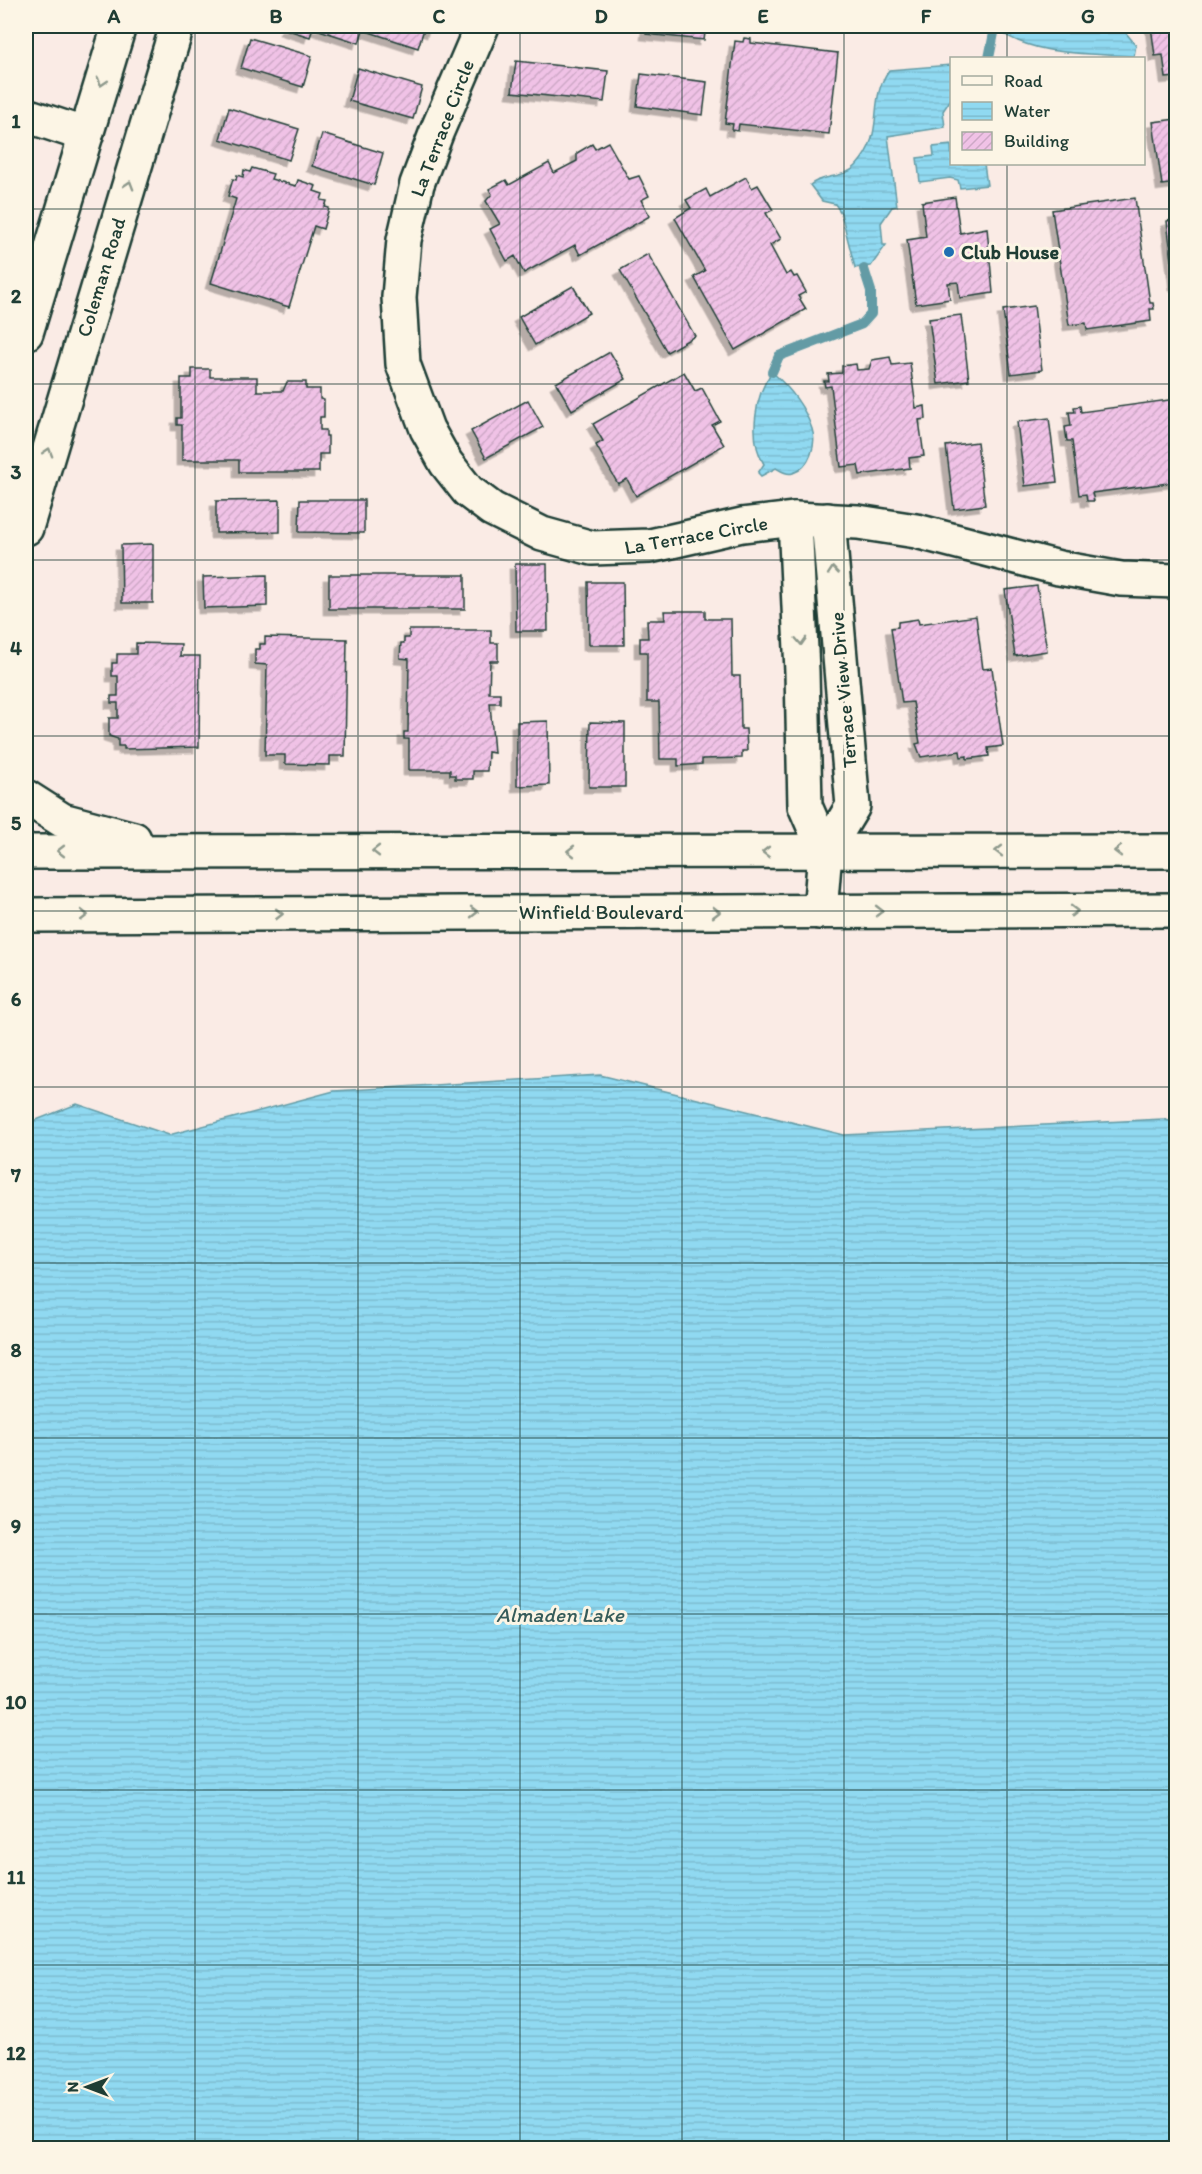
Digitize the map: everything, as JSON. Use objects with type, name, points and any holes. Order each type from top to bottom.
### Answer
[{"type":"street","points":[[26,333],[119,26]]},
{"type":"street","name":"Coleman Road","points":[[26,528],[177,26]]},
{"type":"street","name":"La Terrace Circle","points":[[482,26],[436,131],[417,184],[400,267],[399,308],[403,364],[427,429],[446,463],[468,491],[492,509],[542,534],[592,548],[650,546],[732,526],[795,519],[865,522],[916,531],[1036,564],[1120,579],[1176,580]]},
{"type":"street","points":[[26,115],[86,135]]},
{"type":"street","name":"Terrace View Drive","points":[[795,519],[805,806],[825,852]]},
{"type":"street","name":"Terrace View Drive","points":[[820,912],[825,852],[853,806],[828,520]]},
{"type":"street","points":[[26,797],[62,820],[176,850]]},
{"type":"street","points":[[26,852],[176,850],[1176,851]]},
{"type":"street","name":"Winfield Boulevard","points":[[26,915],[1176,910]]},
{"type":"water","points":[[992,26],[1120,26],[1136,45],[1134,56],[1059,52],[1024,43]]},
{"type":"water","points":[[950,65],[950,100],[943,111],[945,127],[888,136],[897,206],[892,207],[881,223],[883,245],[886,245],[871,266],[855,268],[841,213],[835,204],[822,201],[810,185],[821,179],[846,173],[856,166],[865,153],[874,129],[878,94],[889,70]]},
{"type":"water","points":[[950,145],[950,165],[984,165],[987,185],[960,188],[958,180],[950,178],[920,182],[917,158],[934,156],[933,147]]},
{"type":"water","points":[[772,372],[801,405],[812,429],[814,442],[808,461],[799,470],[789,473],[776,468],[761,476],[758,473],[764,464],[756,442],[756,417],[761,392]]},
{"type":"water","name":"Almaden Lake","points":[[600,1075],[844,1135],[1163,1119],[1176,1123],[1176,2148],[26,2148],[26,1124],[77,1104],[169,1135],[334,1091]]},
{"type":"building","points":[[287,26],[434,26],[432,32],[424,29],[418,48],[363,30],[359,43],[313,28],[310,37],[285,29]]},
{"type":"building","points":[[647,26],[706,26],[704,40],[646,34]]},
{"type":"building","points":[[1151,26],[1176,26],[1176,77],[1166,78],[1163,55],[1155,56]]},
{"type":"building","points":[[250,38],[312,56],[303,87],[241,68]]},
{"type":"building","points":[[744,38],[751,39],[751,43],[838,53],[829,134],[739,124],[738,131],[732,130],[733,124],[725,123],[735,41],[743,42]]},
{"type":"building","points":[[516,61],[608,71],[604,102],[512,92]]},
{"type":"building","points":[[358,68],[422,87],[413,119],[349,101]]},
{"type":"building","points":[[641,74],[707,82],[703,115],[637,106]]},
{"type":"building","points":[[229,108],[299,129],[289,160],[220,139]]},
{"type":"building","points":[[1176,119],[1176,183],[1162,185],[1153,122]]},
{"type":"building","points":[[322,134],[383,153],[374,185],[312,166]]},
{"type":"building","points":[[608,142],[629,179],[639,176],[649,196],[641,200],[650,216],[580,255],[575,245],[524,273],[515,256],[507,261],[490,229],[500,224],[486,201],[492,194],[489,189],[506,180],[509,185],[549,163],[554,173],[577,161],[577,153],[592,144],[595,149]]},
{"type":"building","points":[[252,168],[273,174],[271,179],[296,186],[298,180],[316,186],[314,191],[323,194],[321,200],[327,201],[325,207],[329,208],[323,229],[314,226],[289,307],[211,283],[236,199],[228,196],[233,179],[236,180],[237,175],[243,177],[244,170],[250,172]]},
{"type":"building","points":[[746,177],[752,188],[758,185],[773,210],[766,213],[781,239],[770,245],[786,275],[791,272],[794,277],[797,276],[806,292],[798,296],[806,309],[735,350],[694,277],[705,271],[675,218],[691,208],[686,200],[706,189],[710,197]]},
{"type":"building","name":"Club House","points":[[955,197],[960,233],[987,228],[993,293],[960,298],[958,282],[948,283],[950,299],[916,304],[907,240],[926,237],[922,202]]},
{"type":"building","points":[[1135,198],[1150,303],[1153,303],[1154,309],[1150,309],[1151,321],[1087,330],[1086,323],[1069,325],[1052,210]]},
{"type":"building","points":[[1176,219],[1176,285],[1175,285],[1167,221]]},
{"type":"building","points":[[648,254],[695,336],[667,352],[620,270]]},
{"type":"building","points":[[573,286],[589,313],[535,345],[519,317]]},
{"type":"building","points":[[1034,306],[1042,370],[1011,374],[1003,310]]},
{"type":"building","points":[[961,315],[969,380],[938,384],[929,319]]},
{"type":"building","points":[[610,352],[626,379],[572,410],[556,383]]},
{"type":"building","points":[[890,357],[892,365],[910,363],[916,408],[925,406],[926,419],[919,420],[924,456],[909,458],[910,468],[860,475],[858,465],[841,467],[831,386],[825,387],[824,381],[829,381],[828,374],[842,373],[842,366],[856,364],[857,370],[869,369],[872,360]]},
{"type":"building","points":[[192,369],[210,369],[210,377],[257,377],[257,391],[283,391],[287,382],[306,382],[306,389],[320,389],[320,399],[324,400],[324,417],[320,417],[320,430],[326,430],[326,436],[328,436],[328,454],[319,454],[319,472],[239,472],[239,460],[182,460],[182,425],[177,425],[177,418],[181,418],[181,378],[192,378]]},
{"type":"building","points":[[684,372],[695,391],[702,388],[720,421],[712,425],[724,445],[636,496],[627,479],[618,484],[596,445],[603,441],[593,424]]},
{"type":"building","points":[[1176,399],[1176,482],[1092,493],[1094,501],[1087,501],[1086,494],[1079,495],[1072,441],[1067,441],[1065,427],[1071,426],[1069,412],[1075,412],[1074,407],[1080,406],[1081,412]]},
{"type":"building","points":[[528,400],[543,427],[486,458],[471,431]]},
{"type":"building","points":[[1049,418],[1057,482],[1025,486],[1017,422]]},
{"type":"building","points":[[977,442],[985,505],[954,509],[946,446]]},
{"type":"building","points":[[280,500],[280,532],[216,533],[216,501]]},
{"type":"building","points":[[300,500],[364,500],[364,533],[299,532]]},
{"type":"building","points":[[153,544],[153,603],[122,603],[121,545]]},
{"type":"building","points":[[515,564],[547,564],[548,631],[516,631]]},
{"type":"building","points":[[267,575],[267,606],[204,608],[203,577]]},
{"type":"building","points":[[329,575],[465,575],[465,609],[329,609]]},
{"type":"building","points":[[588,582],[623,582],[624,645],[589,645]]},
{"type":"building","points":[[1037,586],[1047,651],[1015,656],[1005,590]]},
{"type":"building","points":[[664,611],[705,611],[705,619],[731,619],[732,676],[740,676],[741,729],[746,729],[747,751],[742,751],[742,758],[702,759],[702,764],[678,766],[678,759],[660,759],[659,702],[647,702],[647,652],[640,652],[640,638],[648,638],[647,620],[665,620]]},
{"type":"building","points":[[976,616],[983,669],[992,668],[1003,746],[988,748],[989,756],[967,759],[967,756],[961,757],[960,751],[921,757],[916,744],[920,743],[913,702],[902,703],[891,628],[898,627],[898,622],[918,619],[919,624]]},
{"type":"building","points":[[409,630],[491,630],[491,643],[498,643],[498,661],[490,661],[489,693],[500,693],[500,703],[490,703],[494,753],[488,752],[487,771],[473,771],[473,779],[455,779],[455,775],[450,775],[450,770],[409,770],[409,739],[404,739],[404,732],[408,732],[409,659],[400,658],[401,643],[404,643],[404,638],[409,638]]},
{"type":"building","points":[[265,637],[347,639],[345,756],[330,756],[330,765],[285,764],[285,755],[265,755],[267,665],[255,664],[255,649],[260,649],[260,644],[265,644]]},
{"type":"building","points":[[136,643],[181,644],[180,656],[200,656],[199,747],[124,749],[124,746],[118,746],[118,739],[109,736],[109,718],[118,718],[118,703],[111,703],[111,696],[118,696],[118,676],[112,676],[112,663],[117,663],[117,654],[136,654]]},
{"type":"building","points":[[548,721],[549,785],[517,786],[517,722]]},
{"type":"building","points":[[590,722],[625,723],[625,787],[589,787]]},
{"type":"waterway","points":[[989,57],[995,28]]},
{"type":"waterway","points":[[772,372],[779,356],[862,324],[871,314],[871,291],[864,269]]},
{"type":"place","name":"Club House","points":[[949,252]]}]
